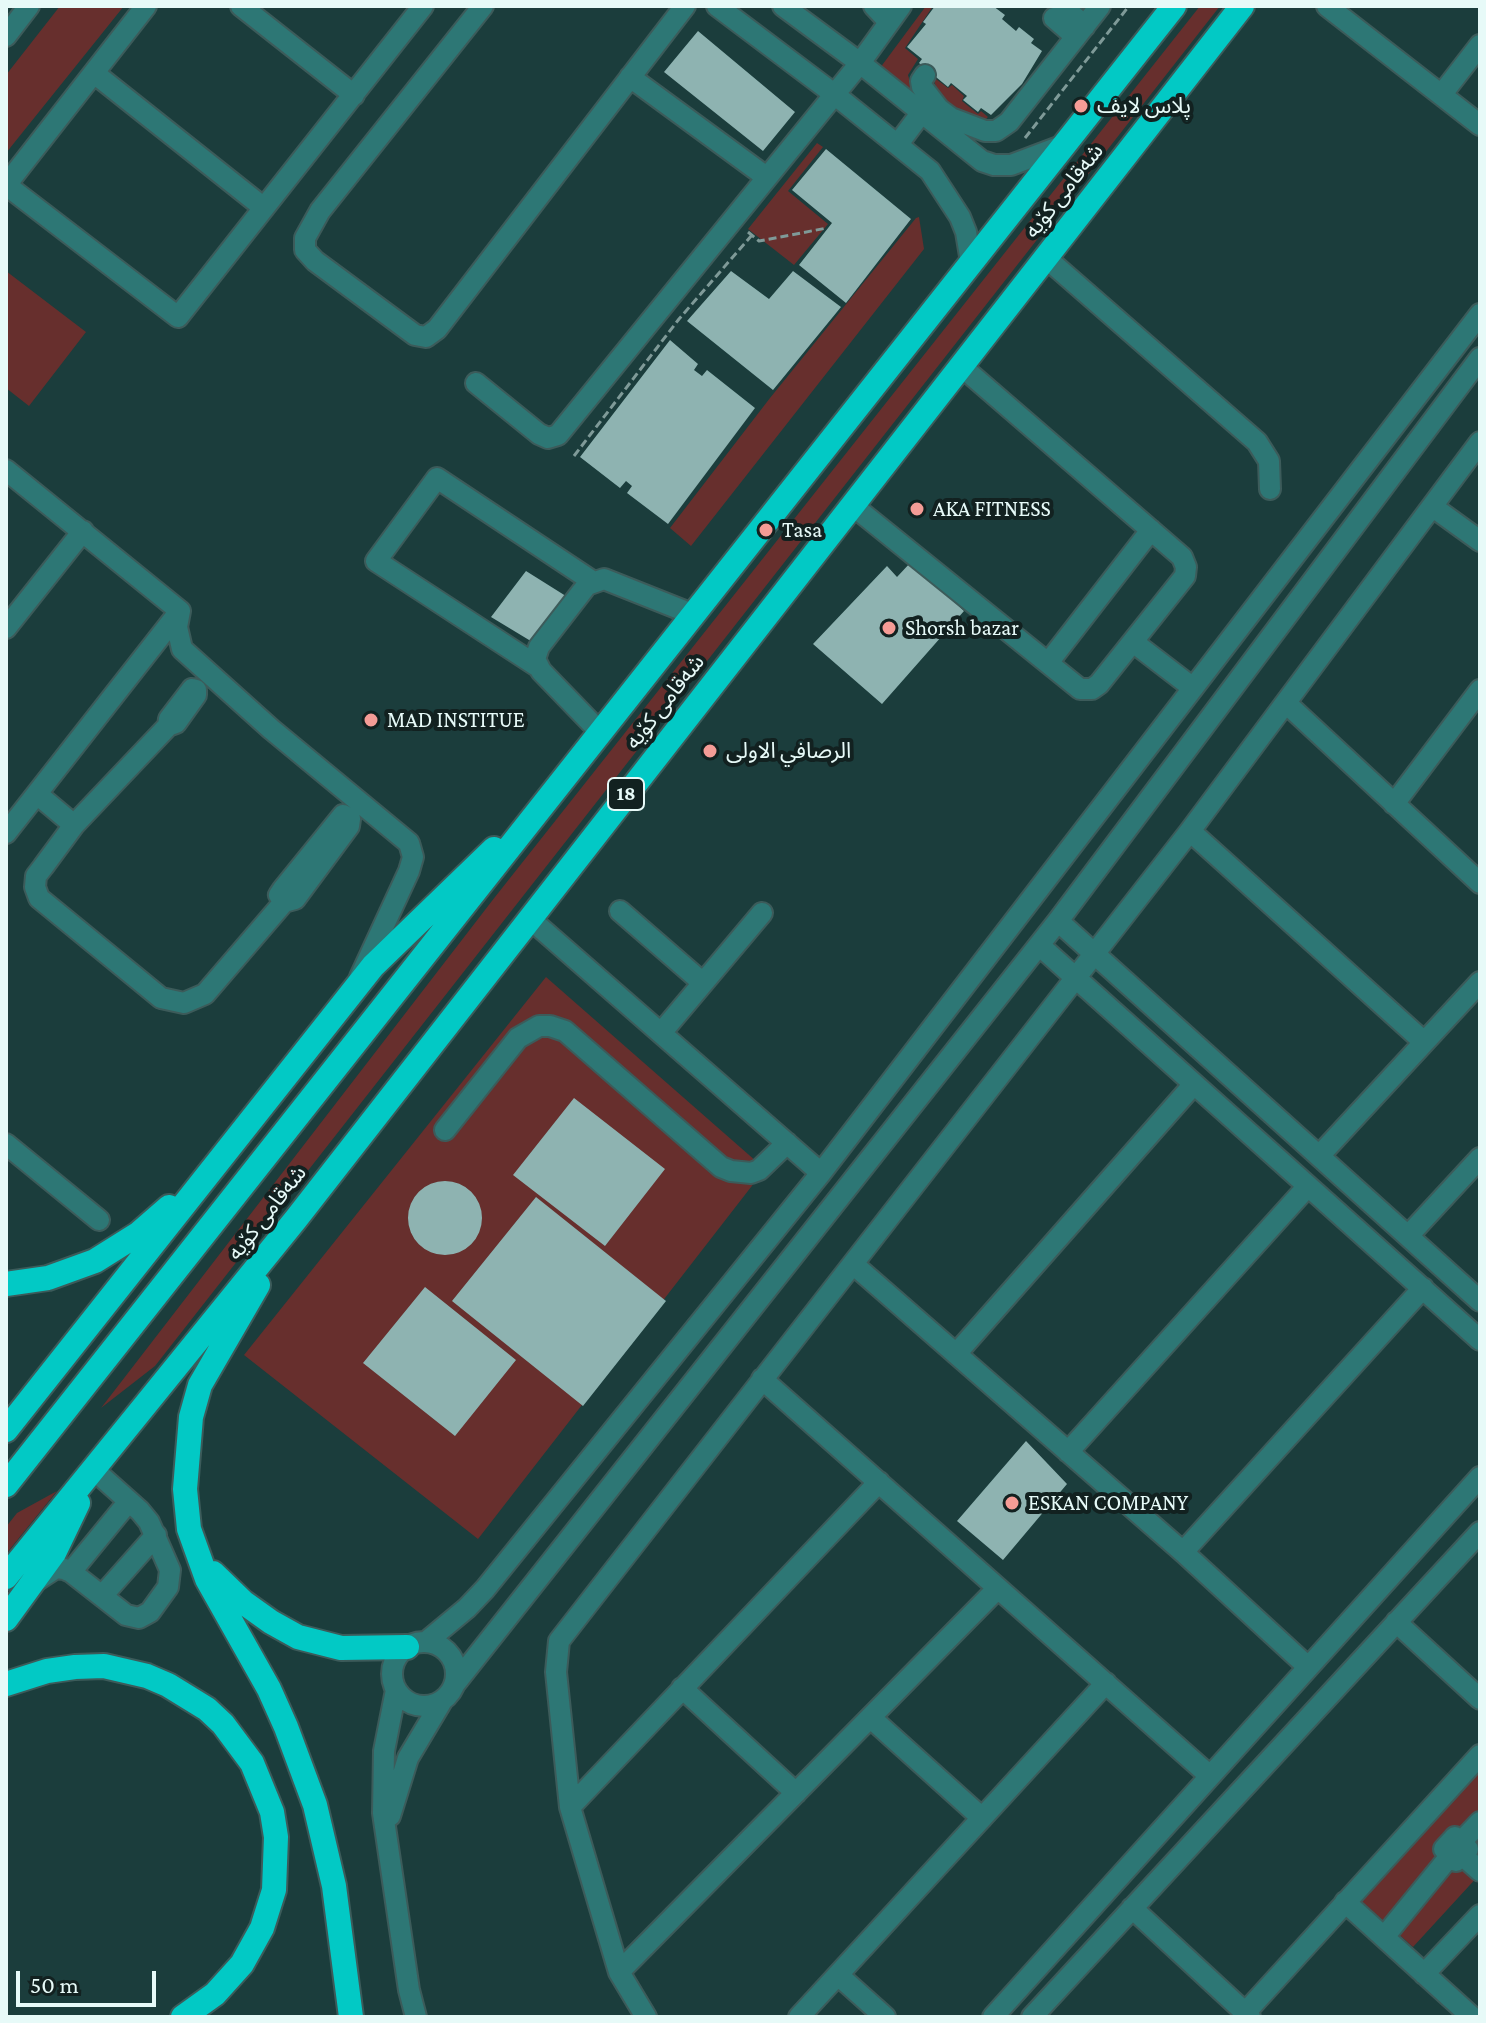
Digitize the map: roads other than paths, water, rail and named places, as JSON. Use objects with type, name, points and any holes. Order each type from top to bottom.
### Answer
[{"type":"highway","name":"شەقامی کۆیە","points":[[6,1485],[1174,6]]},
{"type":"highway","name":"شەقامی کۆیە","points":[[6,1577],[296,1219],[1242,6]]},
{"type":"highway","points":[[6,1430],[356,986],[391,947],[548,798]]},
{"type":"highway","points":[[6,1284],[72,1271],[117,1249],[206,1173]]},
{"type":"highway","points":[[296,1219],[200,1385],[194,1406],[185,1489],[189,1529],[198,1558],[269,1689],[302,1765],[334,1886],[351,2017]]},
{"type":"highway","points":[[6,1619],[36,1581],[66,1531],[94,1470]]},
{"type":"highway","points":[[198,1558],[243,1602],[298,1637],[341,1648],[417,1644]]},
{"type":"highway","points":[[6,1684],[47,1671],[75,1667],[104,1666],[147,1676],[207,1709],[223,1724],[252,1763],[272,1812],[276,1850],[274,1890],[262,1928],[242,1964],[215,1994],[183,2017]]},
{"type":"street","points":[[146,6],[6,185],[178,317],[423,6]]},
{"type":"street","points":[[241,6],[354,95]]},
{"type":"street","points":[[483,6],[320,211],[305,238],[305,250],[315,261],[415,335],[426,337],[437,329],[685,6]]},
{"type":"street","points":[[717,6],[930,171],[953,203],[966,232],[971,262]]},
{"type":"street","points":[[783,6],[922,112],[947,124],[996,131],[1009,122],[1100,6]]},
{"type":"street","points":[[476,383],[539,434],[548,438],[558,435],[765,176],[860,63],[895,14],[874,6]]},
{"type":"street","points":[[1327,6],[1480,125]]},
{"type":"street","points":[[6,36],[21,9]]},
{"type":"street","points":[[1058,12],[1080,32]]},
{"type":"street","points":[[1442,94],[1480,45]]},
{"type":"street","points":[[94,73],[264,208]]},
{"type":"street","points":[[925,75],[921,81],[922,87],[947,124],[982,161],[1011,165],[1064,145]]},
{"type":"street","points":[[630,77],[765,176]]},
{"type":"street","points":[[898,144],[922,112]]},
{"type":"street","points":[[1045,257],[1257,442],[1269,461],[1270,489]]},
{"type":"street","points":[[417,1644],[442,1648],[455,1668],[448,1693],[432,1705],[411,1704],[396,1690],[392,1681],[394,1662],[417,1644],[467,1608],[494,1578],[821,1173],[1480,314]]},
{"type":"street","points":[[387,1843],[394,1800],[404,1768],[418,1738],[448,1693],[1058,921],[1480,358]]},
{"type":"street","points":[[852,505],[1080,689],[1092,689],[1099,684],[1185,576],[1182,557],[961,366]]},
{"type":"street","points":[[646,2017],[619,1972],[570,1807],[556,1672],[559,1641],[1190,831],[1480,442]]},
{"type":"street","points":[[6,470],[180,611]]},
{"type":"street","points":[[592,581],[437,478],[376,561],[537,666],[600,732]]},
{"type":"street","points":[[1433,507],[1480,541]]},
{"type":"street","points":[[1048,663],[1151,530]]},
{"type":"street","points":[[6,628],[83,531]]},
{"type":"street","points":[[537,666],[535,659],[539,647],[592,581],[604,579],[692,614]]},
{"type":"street","points":[[6,833],[180,611]]},
{"type":"street","points":[[180,611],[177,627],[182,649],[271,729],[409,843],[413,857],[409,871],[356,986]]},
{"type":"street","points":[[1133,642],[1193,688]]},
{"type":"street","points":[[1394,804],[1480,690]]},
{"type":"street","points":[[1287,704],[1480,883]]},
{"type":"street","points":[[168,726],[74,825],[36,876],[35,887],[39,898],[161,998],[184,1003],[205,994],[284,902]]},
{"type":"street","points":[[37,794],[74,825]]},
{"type":"street","points":[[1190,831],[1424,1042]]},
{"type":"street","points":[[620,911],[703,983]]},
{"type":"street","points":[[661,1033],[762,913]]},
{"type":"street","points":[[529,918],[821,1173]]},
{"type":"street","points":[[1058,921],[1480,1301]]},
{"type":"street","points":[[1039,945],[1480,1340]]},
{"type":"street","points":[[1319,1156],[1480,982]]},
{"type":"street","points":[[445,1130],[518,1038],[539,1026],[550,1026],[565,1031],[721,1167],[751,1173],[759,1170],[787,1143]]},
{"type":"street","points":[[956,1354],[1194,1084]]},
{"type":"street","points":[[6,1144],[99,1220]]},
{"type":"street","points":[[1408,1236],[1480,1158]]},
{"type":"street","points":[[1068,1452],[1308,1186]]},
{"type":"street","points":[[853,1264],[1183,1552],[1308,1667]]},
{"type":"street","points":[[1183,1552],[1423,1288]]},
{"type":"street","points":[[762,1379],[1210,1776]]},
{"type":"street","points":[[36,1581],[56,1568],[71,1572],[132,1617],[139,1618],[150,1612],[170,1581],[170,1570],[156,1535],[140,1511],[94,1470]]},
{"type":"street","points":[[993,2017],[1480,1477]]},
{"type":"street","points":[[570,1807],[879,1482]]},
{"type":"street","points":[[71,1572],[129,1501]]},
{"type":"street","points":[[1032,2017],[1480,1532]]},
{"type":"street","points":[[102,1596],[156,1535]]},
{"type":"street","points":[[619,1972],[998,1588]]},
{"type":"street","points":[[1396,1622],[1480,1699]]},
{"type":"street","points":[[799,2017],[1106,1683]]},
{"type":"street","points":[[682,1688],[796,1793]]},
{"type":"street","points":[[396,1690],[388,1720],[382,1782],[387,1843],[409,1990],[416,2017]]},
{"type":"street","points":[[871,1718],[982,1818]]},
{"type":"street","points":[[1132,1908],[1248,2015],[1345,1902],[1480,1755]]},
{"type":"street","points":[[1422,1818],[1480,1871]]},
{"type":"street","points":[[1384,1937],[1480,1822]]},
{"type":"street","points":[[1345,1902],[1472,2017]]},
{"type":"street","points":[[1424,1974],[1480,1915]]},
{"type":"street","points":[[838,1975],[885,2017]]},
{"type":"place","name":"پلاس لایف","points":[[1081,106]]},
{"type":"place","name":"AKA FITNESS","points":[[917,509]]},
{"type":"place","name":"Tasa","points":[[766,530]]},
{"type":"place","name":"Shorsh bazar","points":[[889,628]]},
{"type":"place","name":"MAD INSTITUE","points":[[371,720]]},
{"type":"place","name":"الرصافي الاولى","points":[[710,751]]},
{"type":"place","name":"ESKAN COMPANY","points":[[1012,1503]]}]
